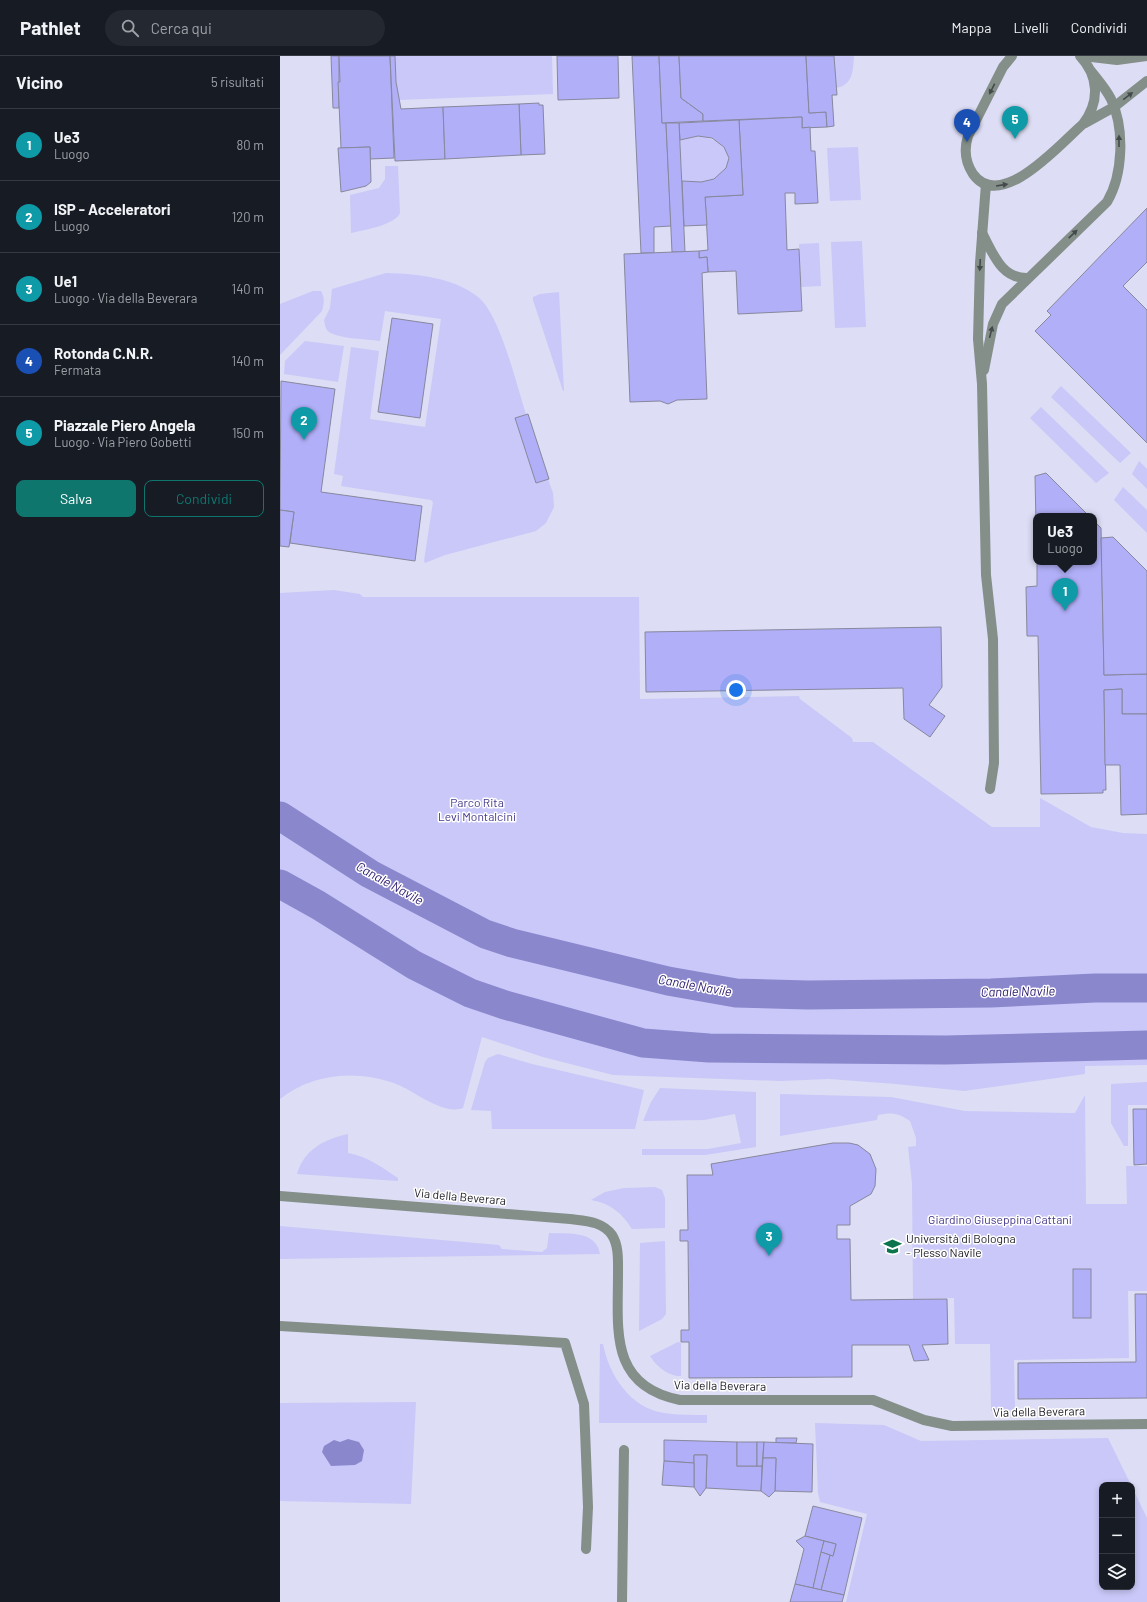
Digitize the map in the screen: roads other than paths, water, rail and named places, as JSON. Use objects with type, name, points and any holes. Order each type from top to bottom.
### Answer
[{"type":"street","points":[[1012,56],[1003,67],[966,142],[967,161],[974,174],[980,181],[986,184],[1004,185],[1016,181],[1083,124],[1114,106],[1147,81]]},
{"type":"street","points":[[982,384],[988,341],[997,311],[1005,300],[1107,202],[1117,180],[1119,135],[1114,106],[1110,97],[1080,56]]},
{"type":"street","points":[[1083,56],[1117,60],[1147,56]]},
{"type":"street","points":[[1083,124],[1089,116],[1096,90],[1091,71]]},
{"type":"street","points":[[986,184],[982,233],[978,339],[982,384],[986,575],[993,639],[994,763],[990,789]]},
{"type":"street","points":[[982,233],[1001,267],[1014,277],[1028,278]]},
{"type":"street","name":"Via della Beverara","points":[[280,1196],[570,1219],[597,1224],[611,1234],[617,1249],[618,1330],[623,1358],[629,1369],[643,1385],[653,1392],[667,1398],[680,1400],[873,1400],[924,1420],[941,1425],[952,1426],[1147,1424]]},
{"type":"street","points":[[280,1326],[565,1343],[584,1404],[588,1507],[586,1549]]},
{"type":"street","points":[[622,1602],[624,1450]]},
{"type":"waterway","name":"Canale Navile","points":[[280,816],[370,874],[485,934],[512,943],[668,981],[736,993],[808,995],[991,993],[1095,988],[1147,988]]},
{"type":"waterway","name":"Canale Navile","points":[[280,884],[318,905],[414,965],[470,993],[505,1005],[643,1043],[709,1048],[946,1050],[1147,1045]]},
{"type":"place","name":"Piazzale Piero Angela","points":[[1015,139]]},
{"type":"place","name":"Rotonda C.N.R.","points":[[967,142]]},
{"type":"place","name":"ISP - Acceleratori","points":[[304,440]]},
{"type":"place","name":"Ue3","points":[[1065,611]]},
{"type":"place","name":"Università di Bologna - Plesso Navile","points":[[893,1246]]},
{"type":"place","name":"Ue1","points":[[769,1256]]},
{"type":"park label","name":"Parco Rita Levi Montalcini","points":[[477,810]]},
{"type":"park label","name":"Giardino Giuseppina Cattani","points":[[1000,1220]]}]
